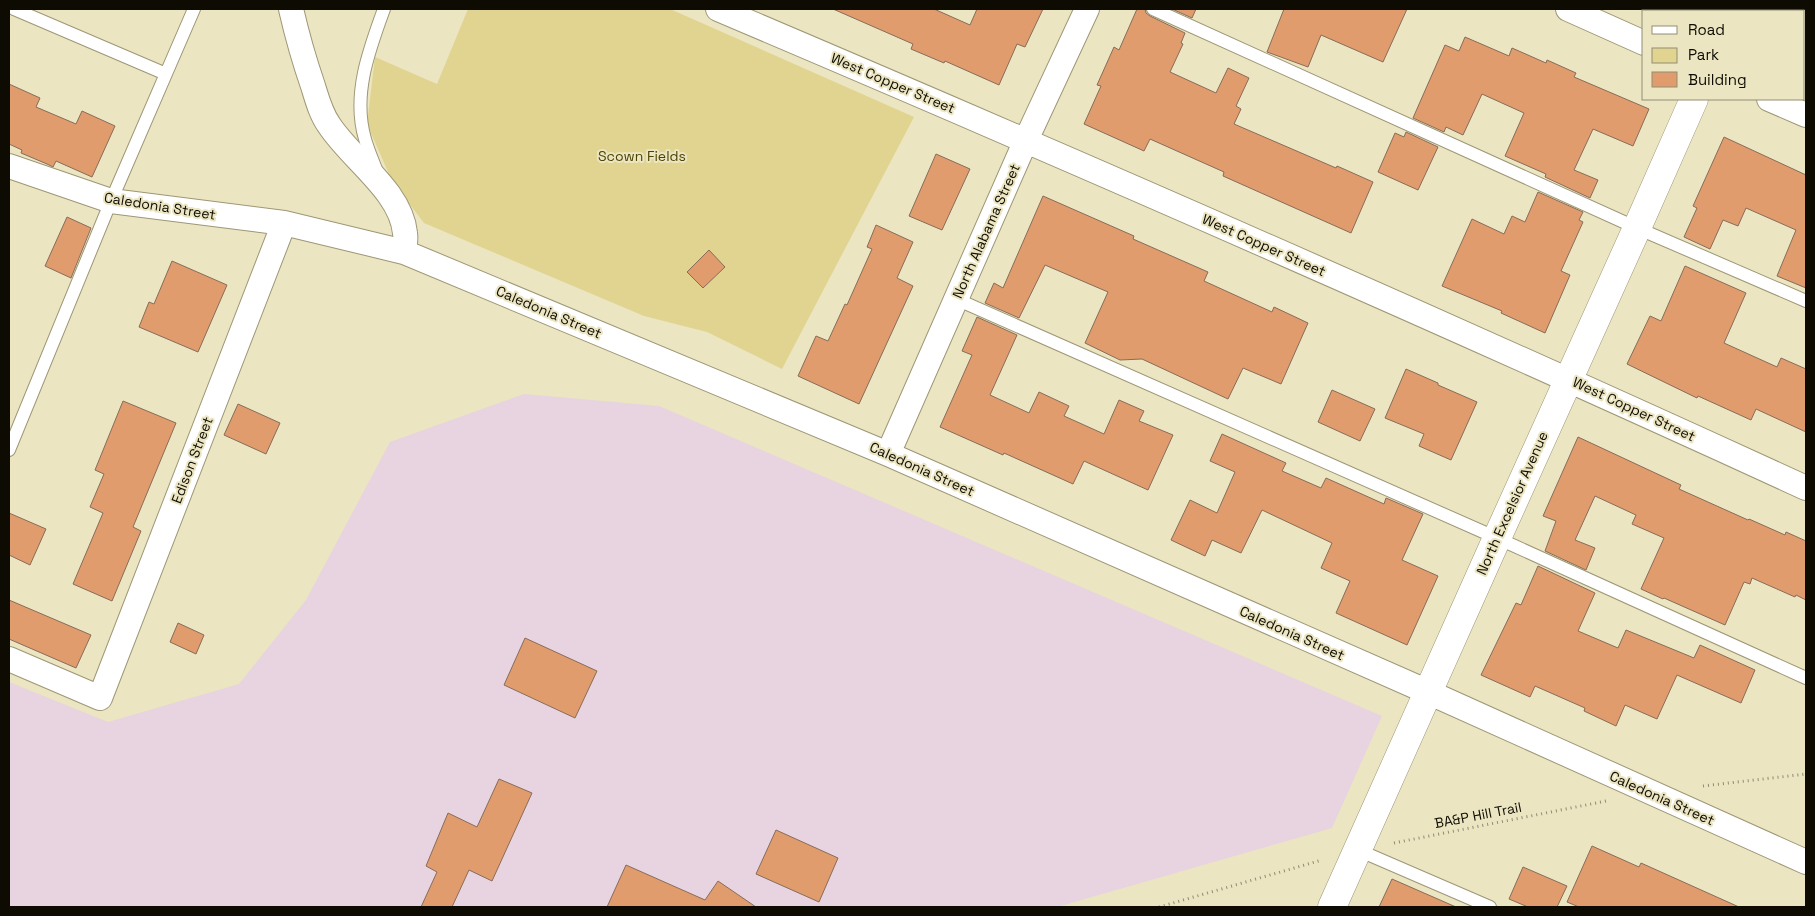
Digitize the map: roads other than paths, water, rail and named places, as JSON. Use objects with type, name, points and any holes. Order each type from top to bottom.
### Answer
[{"type":"street","points":[[291,9],[300,47],[328,125],[351,153],[381,183],[400,214],[406,233],[404,252]]},
{"type":"street","name":"West Copper Street","points":[[718,9],[1026,140],[1568,379],[1806,488]]},
{"type":"street","name":"North Alabama Street","points":[[888,454],[1026,140],[1087,9]]},
{"type":"street","points":[[1568,9],[1642,42]]},
{"type":"street","name":"North Excelsior Avenue","points":[[1332,907],[1496,538],[1638,228],[1694,100]]},
{"type":"street","points":[[1771,100],[1806,115]]},
{"type":"street","name":"Caledonia Street","points":[[9,166],[110,201],[284,223],[404,252],[888,454],[1428,692],[1806,862]]},
{"type":"street","name":"Edison Street","points":[[9,659],[100,698],[284,223]]},
{"type":"lane","points":[[14,9],[166,74]]},
{"type":"lane","points":[[9,450],[110,201],[194,9]]},
{"type":"lane","points":[[381,183],[364,137],[360,104],[368,53],[384,9]]},
{"type":"lane","points":[[1153,9],[1638,228],[1806,301]]},
{"type":"lane","points":[[956,299],[1496,538],[1806,678]]},
{"type":"lane","points":[[1358,850],[1490,907]]},
{"type":"park label","name":"Scown Fields","points":[[642,156]]}]
